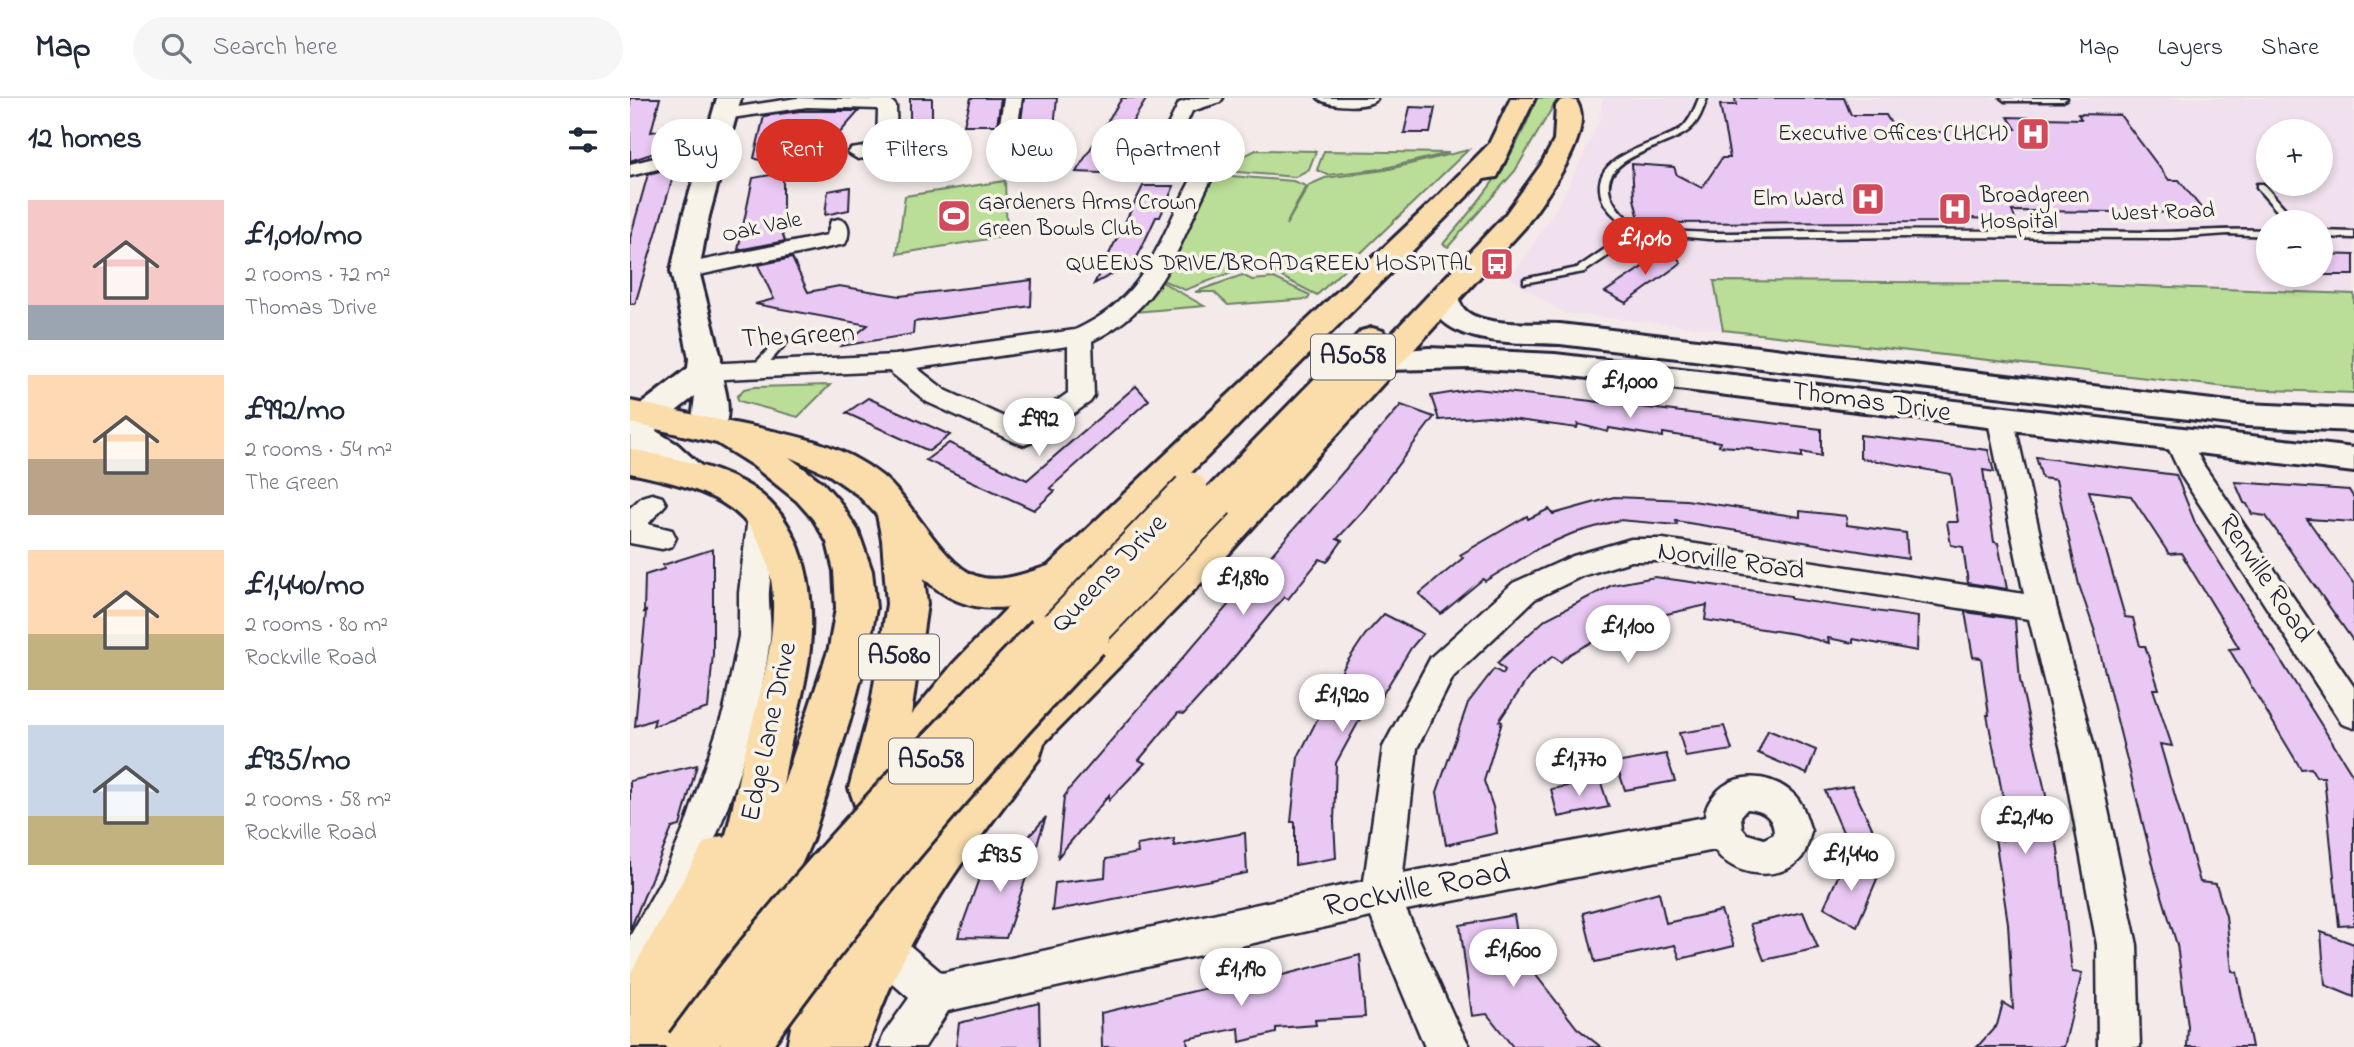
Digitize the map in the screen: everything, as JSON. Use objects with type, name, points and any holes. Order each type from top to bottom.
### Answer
[{"type":"highway","name":"Queens Drive","points":[[743,1047],[860,893],[974,756],[1204,496],[1452,223],[1485,180],[1497,149],[1523,98]]},
{"type":"highway","name":"Queens Drive","points":[[689,1031],[720,1002],[773,934],[875,820],[1204,496],[1333,378],[1492,216],[1535,160],[1569,102]]},
{"type":"highway","points":[[630,1026],[708,885],[802,833],[888,845],[910,836],[930,823],[1043,718],[1098,658],[1176,584],[1515,220],[1543,182],[1566,141],[1569,102]]},
{"type":"highway","points":[[868,802],[969,675],[1062,577],[1444,205],[1497,149]]},
{"type":"highway","points":[[639,414],[783,442],[810,450],[862,479],[894,511],[942,572],[956,585],[973,591],[992,593],[1032,587],[1062,577]]},
{"type":"highway","points":[[718,431],[764,456],[818,501],[845,541],[853,570],[856,608],[849,648],[828,720],[802,833],[779,955],[757,1047]]},
{"type":"highway","name":"Edge Lane Drive","points":[[630,461],[710,481],[740,498],[762,516],[784,555],[792,618],[790,654],[802,833],[689,1031]]},
{"type":"highway","name":"A5080","points":[[814,1047],[856,946],[802,833],[868,802],[892,704],[906,604],[901,540],[894,511]]},
{"type":"highway","points":[[1096,542],[1089,561],[1091,575],[1105,586],[1120,593],[1138,595],[1176,584]]},
{"type":"highway","points":[[763,1047],[856,946],[909,896],[1043,718]]},
{"type":"highway","points":[[841,1047],[856,946],[930,823]]},
{"type":"highway","points":[[717,1047],[758,907],[802,833]]},
{"type":"highway","points":[[656,1047],[689,1031],[749,939]]},
{"type":"street","points":[[1010,119],[1013,98]]},
{"type":"street","name":"The Green","points":[[704,372],[895,363],[1080,337],[1103,328],[1122,315],[1154,279],[1201,180],[1197,169],[1168,143],[1185,107],[1214,98]]},
{"type":"street","points":[[1327,98],[1368,99]]},
{"type":"street","points":[[727,106],[807,102],[887,106],[887,149],[858,153]]},
{"type":"street","points":[[630,170],[651,165]]},
{"type":"street","points":[[706,182],[685,271],[705,358],[704,372],[711,383],[718,431]]},
{"type":"street","name":"Oak Vale","points":[[685,271],[837,239],[838,225]]},
{"type":"street","name":"Thomas Drive","points":[[1444,296],[1449,313],[1478,328],[1560,334],[2247,415],[2354,420]]},
{"type":"street","name":"The Green","points":[[895,363],[936,396],[1024,436],[1080,396],[1080,337]]},
{"type":"street","name":"Thomas Drive","points":[[1387,360],[1462,357],[1577,368],[2179,443],[2354,460]]},
{"type":"street","points":[[688,474],[665,453],[641,440],[639,414],[704,372]]},
{"type":"street","points":[[2001,421],[2042,609],[2079,754],[2117,945],[2119,1047]]},
{"type":"street","name":"Renville Road","points":[[2179,443],[2192,470],[2354,714]]},
{"type":"street","points":[[630,524],[652,504]]},
{"type":"street","points":[[630,975],[676,890],[703,826],[741,709],[755,636],[754,593],[762,516]]},
{"type":"street","points":[[630,531],[663,538]]},
{"type":"street","name":"Norville Road","points":[[1449,1047],[1439,1032],[1381,896],[1386,839],[1400,747],[1443,667],[1524,591],[1573,567],[1631,550],[1663,550],[2042,609]]},
{"type":"street","name":"Rockville Road","points":[[936,994],[1381,896],[1723,831]]},
{"type":"street","points":[[856,946],[936,994],[900,1047]]},
{"type":"lane","points":[[1528,281],[1580,270],[1640,230],[1619,216],[1606,201],[1603,181],[1613,165],[1687,128],[1697,115],[1703,98]]},
{"type":"lane","points":[[2005,98],[2063,98]]},
{"type":"lane","points":[[2269,196],[2281,210]]},
{"type":"lane","name":"West Road","points":[[1640,230],[1672,236],[1732,237],[1822,234],[2171,235],[2228,230],[2256,232]]},
{"type":"lane","points":[[2333,234],[2354,235]]},
{"type":"lane","points":[[757,370],[783,340]]},
{"type":"shaded area","name":"Broadgreen Hospital","points":[[1603,98],[2354,98],[2354,294],[2062,283],[1714,281],[1723,330],[1564,313],[1511,279],[1563,197],[1599,122]]},
{"type":"green space","points":[[1536,98],[1558,98],[1515,171],[1448,247],[1443,244],[1497,176],[1520,138]]},
{"type":"green space","points":[[1256,150],[1316,151],[1309,169],[1295,177],[1245,173],[1245,155]]},
{"type":"green space","points":[[1468,150],[1317,295],[1274,273],[1272,266],[1260,262],[1185,290],[1162,280],[1203,182],[1245,182],[1245,177],[1293,181],[1306,186],[1286,225],[1309,185],[1325,178],[1385,170]]},
{"type":"green space","points":[[1324,151],[1449,153],[1381,169],[1328,175],[1317,170]]},
{"type":"green space","name":"Gardeners Arms Crown Green Bowls Club","points":[[1005,182],[1007,236],[897,254],[905,196]]},
{"type":"green space","points":[[1242,275],[1252,280],[1274,278],[1310,295],[1308,299],[1228,305],[1214,292],[1195,292]]},
{"type":"green space","points":[[1714,281],[2062,283],[2354,294],[2354,393],[2244,389],[1723,330]]},
{"type":"green space","points":[[1162,282],[1204,306],[1134,312]]},
{"type":"green space","points":[[830,385],[798,417],[739,401],[737,397],[744,389],[754,387]]},
{"type":"building","points":[[630,98],[660,98],[654,119],[651,119],[651,154],[630,161]]},
{"type":"building","points":[[910,98],[932,98],[932,119],[910,119]]},
{"type":"building","points":[[971,98],[1001,98],[998,119],[986,119],[986,125],[972,125],[972,119],[966,119]]},
{"type":"building","points":[[1024,98],[1057,98],[1055,119],[1021,119]]},
{"type":"building","points":[[1122,98],[1147,98],[1134,119],[1109,119]]},
{"type":"building","points":[[1735,98],[1844,98],[1851,115],[1886,115],[1896,132],[1946,132],[1944,128],[2016,129],[2008,117],[2081,119],[2078,114],[2120,115],[2169,180],[2179,180],[2205,213],[2012,211],[2016,221],[1940,216],[1944,222],[1640,223],[1634,199],[1632,164],[1674,167],[1677,175],[1702,188],[1722,158],[1730,158],[1720,105],[1736,105]]},
{"type":"building","points":[[1410,107],[1435,108],[1430,133],[1404,133]]},
{"type":"building","points":[[800,111],[859,111],[848,124],[848,119],[763,119],[764,116]]},
{"type":"building","points":[[1091,148],[1091,173],[1077,170]]},
{"type":"building","points":[[651,173],[651,182],[672,182],[635,304],[630,304],[630,238],[648,174]]},
{"type":"building","points":[[753,178],[756,178],[756,182],[783,182],[785,241],[738,250]]},
{"type":"building","points":[[1143,186],[1174,186],[1135,262],[1094,284]]},
{"type":"building","points":[[850,187],[849,210],[825,215],[828,191]]},
{"type":"building","points":[[1671,248],[1681,263],[1626,303],[1605,292]]},
{"type":"building","points":[[2333,254],[2354,255],[2354,275],[2333,275]]},
{"type":"building","points":[[792,258],[808,292],[839,286],[900,296],[1032,280],[1031,306],[914,322],[913,334],[842,346],[868,325],[755,304],[774,299],[758,265]]},
{"type":"building","points":[[1136,386],[1149,400],[1050,488],[1055,491],[1034,510],[926,460],[949,443],[1027,480]]},
{"type":"building","points":[[1475,389],[1821,429],[1821,456],[1802,452],[1802,457],[1752,448],[1719,446],[1720,442],[1663,433],[1663,437],[1609,428],[1608,432],[1578,424],[1577,428],[1489,416],[1439,420],[1431,396]]},
{"type":"building","points":[[868,398],[950,435],[929,451],[846,413]]},
{"type":"building","points":[[1401,405],[1434,417],[1362,512],[1337,539],[1342,541],[1327,562],[1320,559],[1288,599],[1284,597],[1184,714],[1178,713],[1139,760],[1145,763],[1109,800],[1109,795],[1058,857],[1064,797],[1070,788]]},
{"type":"building","points":[[1860,435],[1988,450],[1994,472],[1983,470],[1994,542],[1998,543],[2007,589],[1968,583],[1963,547],[1951,545],[1947,522],[1958,522],[1951,474],[1860,458]]},
{"type":"building","points":[[2036,457],[2176,475],[2196,525],[2354,777],[2354,925],[2339,926],[2324,777],[2316,777],[2311,768],[2301,769],[2229,649],[2239,648],[2181,553],[2169,554],[2131,496],[2089,491],[2125,617],[2133,618],[2140,646],[2145,646],[2159,689],[2153,689],[2172,746],[2160,744],[2200,882],[2216,884],[2226,916],[2232,971],[2237,972],[2252,1047],[2187,1047],[2188,1026],[2177,945],[2156,876],[2095,632],[2079,585],[2056,480],[2042,478]]},
{"type":"building","points":[[2235,482],[2349,490],[2354,498],[2354,522],[2307,519],[2354,584],[2354,642],[2266,516],[2252,514]]},
{"type":"building","points":[[1614,497],[1686,500],[1800,517],[1800,511],[1846,516],[1847,525],[1906,533],[1908,559],[1676,521],[1677,525],[1619,520],[1571,534],[1539,548],[1485,581],[1483,579],[1441,614],[1419,594],[1463,558],[1460,555],[1527,516],[1528,519],[1549,509],[1553,514]]},
{"type":"building","points":[[713,549],[713,654],[708,708],[653,726],[655,719],[635,726],[646,611],[644,612],[645,575],[664,569],[663,565]]},
{"type":"building","points":[[1655,577],[1918,617],[1917,651],[1853,639],[1853,643],[1828,638],[1829,643],[1795,634],[1705,620],[1707,605],[1626,623],[1570,654],[1561,662],[1553,656],[1531,674],[1499,721],[1502,722],[1484,781],[1493,807],[1497,833],[1446,845],[1437,792],[1468,703],[1494,669],[1503,674],[1505,670],[1497,663],[1546,619],[1612,585]]},
{"type":"building","points":[[1965,612],[2015,619],[2020,680],[2058,849],[2072,972],[2082,973],[2064,1047],[1977,1047],[1997,1025],[2003,1003],[2013,1009],[2008,923],[1995,838],[2002,840],[1996,817],[2007,818],[1987,715],[1981,658],[1973,657]]},
{"type":"building","points":[[1384,614],[1423,634],[1411,648],[1378,702],[1371,699],[1336,763],[1336,858],[1295,865],[1295,822],[1291,822],[1298,757],[1345,665],[1365,635]]},
{"type":"building","points":[[1724,726],[1732,750],[1686,757],[1679,733]]},
{"type":"building","points":[[1768,730],[1816,750],[1807,774],[1758,753]]},
{"type":"building","points":[[1666,754],[1675,781],[1625,790],[1616,763]]},
{"type":"building","points":[[697,765],[680,826],[672,828],[630,930],[630,781]]},
{"type":"building","points":[[1600,780],[1609,807],[1558,817],[1551,789]]},
{"type":"building","points":[[1852,786],[1875,834],[1846,839],[1825,791]]},
{"type":"building","points":[[1046,817],[1006,938],[958,937],[981,873],[997,873]]},
{"type":"building","points":[[1245,833],[1247,873],[1052,911],[1055,883],[1105,877],[1106,859],[1138,853],[1137,845],[1174,839],[1174,846]]},
{"type":"building","points":[[1845,861],[1877,879],[1857,926],[1824,907]]},
{"type":"building","points":[[1659,892],[1666,923],[1721,911],[1734,946],[1680,959],[1675,945],[1595,962],[1583,913]]},
{"type":"building","points":[[1803,912],[1818,948],[1764,960],[1750,924]]},
{"type":"building","points":[[1514,915],[1522,965],[1528,965],[1577,1028],[1601,1047],[1513,1047],[1487,1014],[1472,1016],[1460,925]]},
{"type":"building","points":[[2321,932],[2354,944],[2354,997],[2325,985]]},
{"type":"building","points":[[1360,955],[1365,1017],[1315,1020],[1316,1025],[1276,1028],[1276,1033],[1240,1042],[1239,1028],[1187,1039],[1188,1047],[1102,1047],[1101,1013],[1271,973],[1271,978]]},
{"type":"building","points":[[1039,1003],[1040,1047],[956,1047],[959,1023]]},
{"type":"place","name":"Executive Offices (LHCH)","points":[[2033,134]]},
{"type":"place","name":"Elm Ward","points":[[1868,199]]},
{"type":"place","name":"Broadgreen Hospital","points":[[1955,209]]},
{"type":"place","name":"Gardeners Arms Crown Green Bowls Club","points":[[954,216]]},
{"type":"place","name":"QUEENS DRIVE/BROADGREEN HOSPITAL","points":[[1497,264]]}]
